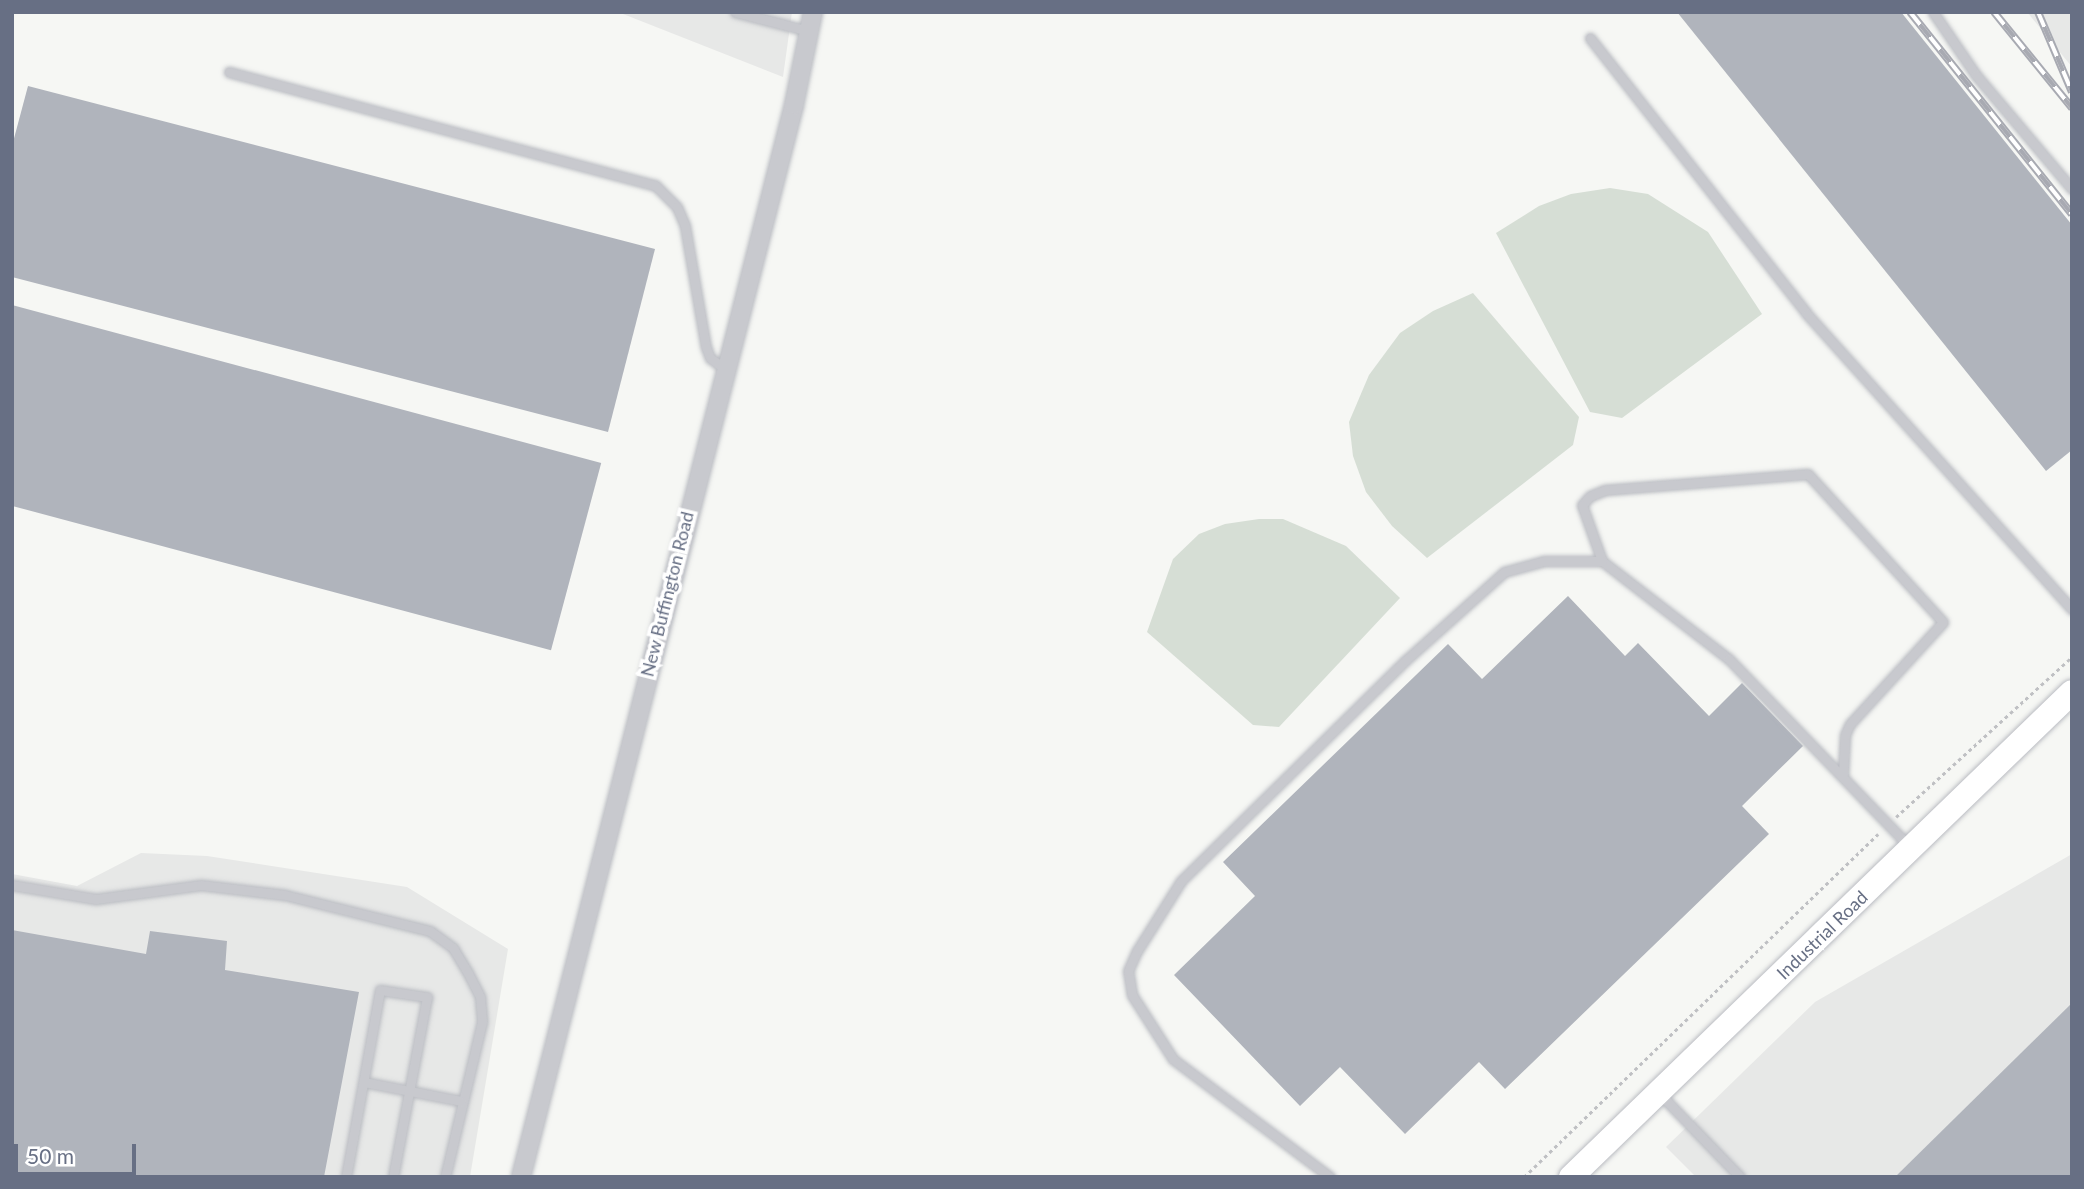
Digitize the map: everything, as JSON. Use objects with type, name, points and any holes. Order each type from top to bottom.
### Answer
[{"type":"main road","name":"Industrial Road","points":[[1571,1177],[2072,692]]},
{"type":"street","name":"New Buffington Road","points":[[521,1177],[813,12]]},
{"type":"lane","points":[[735,12],[809,31]]},
{"type":"lane","points":[[1933,12],[1976,75],[2072,190]]},
{"type":"lane","points":[[1590,38],[1807,314],[2072,608]]},
{"type":"lane","points":[[229,72],[655,185],[677,207],[685,226],[706,347],[710,358],[725,369]]},
{"type":"lane","points":[[1843,774],[1844,735],[1850,724],[1943,622],[1808,474],[1605,491],[1590,496],[1582,505],[1602,561],[1729,660],[1843,774],[1912,848]]},
{"type":"lane","points":[[1330,1177],[1173,1059],[1132,995],[1128,971],[1137,951],[1181,881],[1486,587],[1504,572],[1544,561],[1602,561]]},
{"type":"lane","points":[[12,884],[96,899],[201,885],[285,895],[430,931],[453,948],[480,997],[482,1022],[445,1177]]},
{"type":"lane","points":[[346,1177],[380,990],[427,997],[393,1177]]},
{"type":"lane","points":[[364,1082],[461,1101]]},
{"type":"lane","points":[[1659,1093],[1740,1177]]},
{"type":"path","points":[[1524,1177],[1889,823],[2072,657]]},
{"type":"shaded area","points":[[618,12],[792,12],[783,77]]},
{"type":"shaded area","points":[[2027,12],[2072,12],[2072,67]]},
{"type":"shaded area","points":[[1610,188],[1648,194],[1708,232],[1762,314],[1622,418],[1590,412],[1496,233],[1539,206],[1571,194]]},
{"type":"shaded area","points":[[1473,293],[1579,417],[1573,445],[1427,558],[1392,526],[1366,492],[1353,456],[1349,422],[1369,375],[1400,333],[1433,311]]},
{"type":"shaded area","points":[[1283,519],[1346,546],[1400,598],[1279,727],[1253,725],[1147,632],[1173,559],[1199,534],[1225,524]]},
{"type":"shaded area","points":[[141,853],[207,856],[407,887],[508,949],[470,1177],[12,1177],[12,874],[77,886]]},
{"type":"shaded area","points":[[2072,854],[2072,1177],[1696,1177],[1666,1147],[1815,1002]]},
{"type":"building","points":[[1677,12],[1901,12],[2072,225],[2072,450],[2046,471]]},
{"type":"building","points":[[28,86],[655,249],[608,432],[12,277],[12,146]]},
{"type":"building","points":[[12,305],[601,463],[551,650],[12,506]]},
{"type":"building","points":[[1568,596],[1625,656],[1638,643],[1709,716],[1742,683],[1803,746],[1742,806],[1769,834],[1505,1089],[1479,1062],[1405,1134],[1340,1067],[1300,1106],[1174,975],[1255,896],[1223,862],[1448,644],[1482,679]]},
{"type":"building","points":[[12,930],[146,954],[150,931],[227,941],[225,970],[359,992],[324,1177],[12,1177]]},
{"type":"building","points":[[2072,1003],[2072,1177],[1895,1177]]},
{"type":"railway","points":[[1910,12],[2072,214]]},
{"type":"railway","points":[[1994,12],[2072,108]]},
{"type":"railway","points":[[2038,12],[2072,92]]}]
